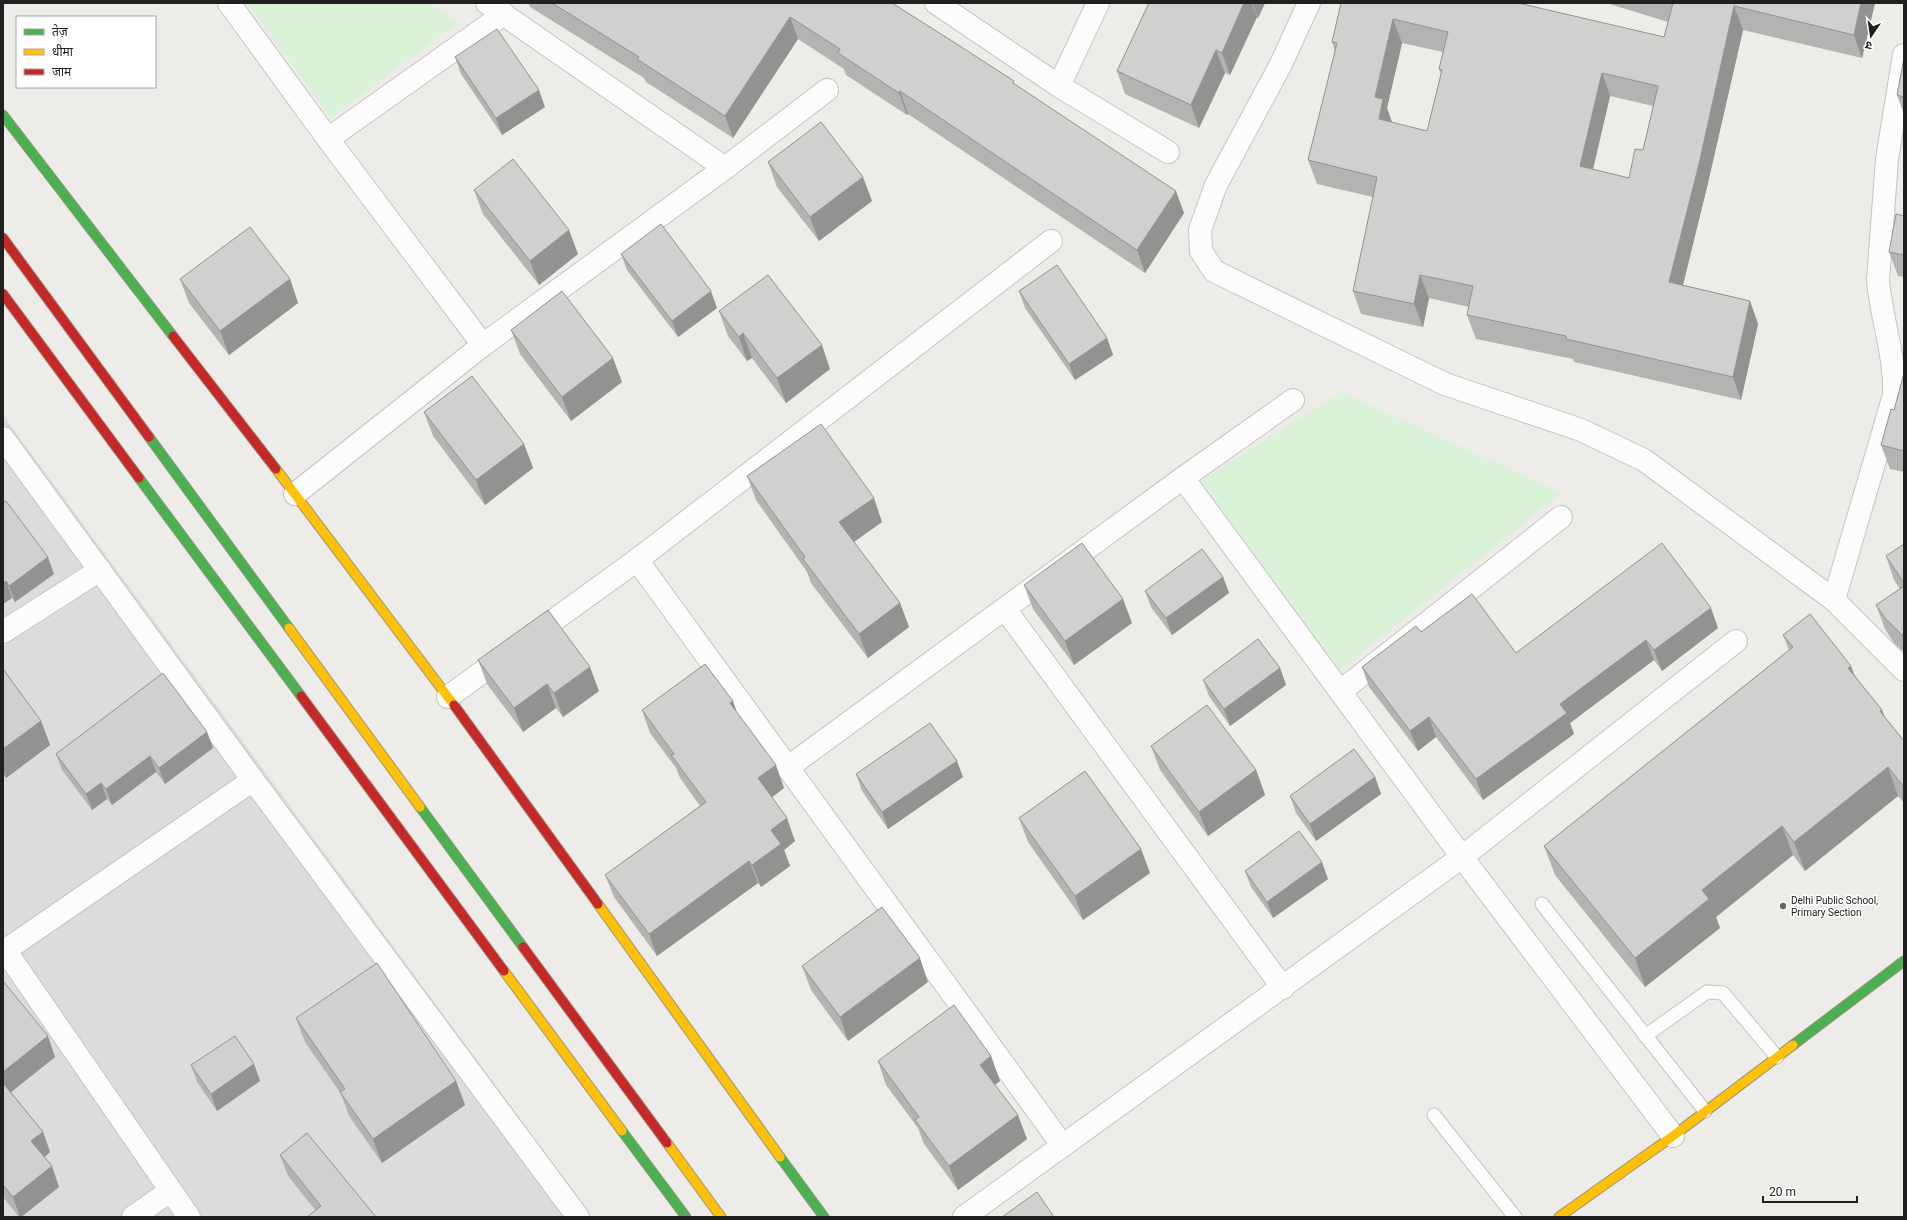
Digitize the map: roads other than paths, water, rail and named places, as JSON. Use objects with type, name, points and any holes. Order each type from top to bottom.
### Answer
[{"type":"main road","points":[[3,115],[295,494],[448,697],[824,1217]]},
{"type":"main road","points":[[3,238],[721,1217]]},
{"type":"main road","points":[[3,294],[686,1217]]},
{"type":"main road","points":[[1559,1217],[1673,1136],[1904,961]]},
{"type":"street","points":[[229,3],[328,139],[483,345]]},
{"type":"street","points":[[936,3],[1059,86],[1168,152]]},
{"type":"street","points":[[1059,86],[1098,3]]},
{"type":"street","points":[[1309,3],[1281,64],[1216,185],[1200,230],[1202,251],[1214,271],[1445,384],[1581,430],[1644,460],[1834,600],[1904,670]]},
{"type":"street","points":[[328,139],[495,8],[725,168]]},
{"type":"street","points":[[1834,600],[1894,395],[1895,378],[1880,300],[1878,280],[1887,159],[1904,55]]},
{"type":"street","points":[[295,494],[483,345],[725,168],[827,90]]},
{"type":"street","points":[[448,697],[637,560],[1051,241]]},
{"type":"street","points":[[787,768],[1292,400]]},
{"type":"street","points":[[3,438],[253,780],[578,1217]]},
{"type":"street","points":[[1183,478],[1462,857],[1673,1136]]},
{"type":"street","points":[[1340,692],[1561,517]]},
{"type":"street","points":[[637,560],[1063,1146]]},
{"type":"street","points":[[3,632],[100,570]]},
{"type":"street","points":[[1005,609],[1283,988]]},
{"type":"street","points":[[964,1217],[1283,988],[1462,857],[1736,641]]},
{"type":"street","points":[[189,1217],[4,951],[253,780]]},
{"type":"street","points":[[134,1217],[170,1191]]},
{"type":"lane","points":[[1542,904],[1705,1111]]},
{"type":"lane","points":[[1646,1036],[1707,992],[1723,993],[1777,1057]]},
{"type":"lane","points":[[1434,1115],[1515,1217]]},
{"type":"place","name":"Delhi Public School, Primary Section","points":[[1783,906]]}]
